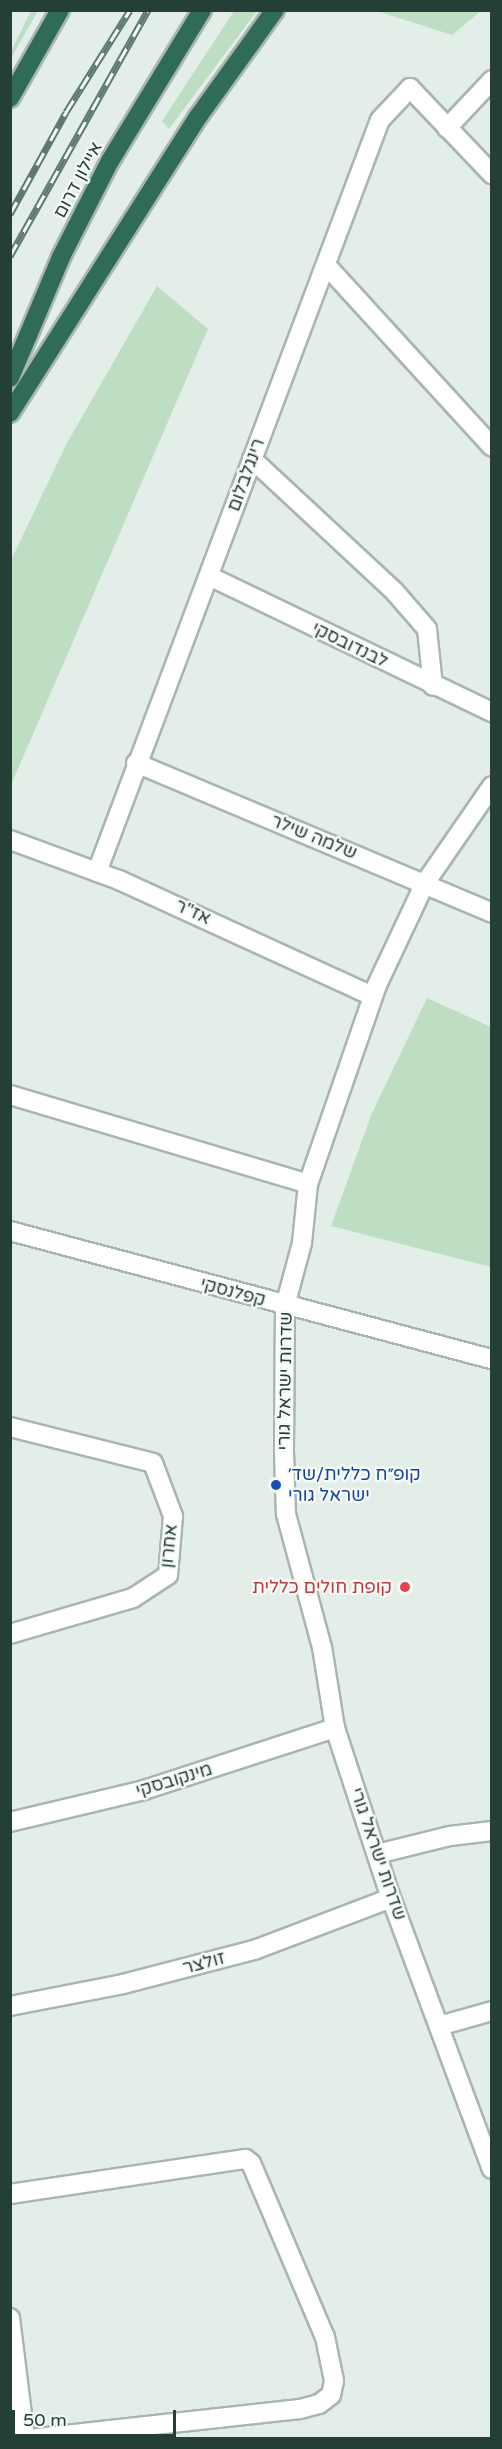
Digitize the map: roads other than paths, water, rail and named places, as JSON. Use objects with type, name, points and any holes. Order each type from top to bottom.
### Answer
[{"type":"highway","points":[[10,98],[60,10]]},
{"type":"highway","name":"איילון דרום","points":[[10,378],[61,257],[110,161],[202,10]]},
{"type":"highway","points":[[10,413],[198,117],[275,10]]},
{"type":"street","points":[[492,80],[447,128],[492,174]]},
{"type":"street","name":"רינגלבלום","points":[[97,872],[136,763],[209,576],[380,120],[410,88],[447,128]]},
{"type":"street","points":[[326,265],[492,447]]},
{"type":"street","points":[[252,459],[394,591],[427,629],[433,686]]},
{"type":"street","name":"לבנדובסקי","points":[[209,576],[433,686],[492,712]]},
{"type":"street","name":"שלמה שילר","points":[[136,763],[492,913]]},
{"type":"street","name":"שדרות ישראל גורי","points":[[492,786],[425,883],[372,996],[308,1184],[302,1243],[285,1306],[286,1514],[322,1647],[335,1728],[391,1898],[492,2169]]},
{"type":"street","name":"אז\"ר","points":[[10,840],[97,872],[259,941],[372,996]]},
{"type":"street","points":[[10,1095],[308,1184]]},
{"type":"street","name":"קפלנסקי","points":[[10,1231],[285,1306],[492,1359]]},
{"type":"street","name":"אחרון","points":[[10,1427],[153,1463],[172,1516],[168,1575],[133,1598],[10,1634]]},
{"type":"street","name":"מינקובסקי","points":[[10,1822],[144,1790],[335,1728]]},
{"type":"street","points":[[377,1854],[450,1836],[492,1831]]},
{"type":"street","name":"זולצר","points":[[10,2006],[123,1984],[256,1949],[391,1898]]},
{"type":"street","points":[[440,2026],[492,2011]]},
{"type":"street","points":[[10,2194],[153,2176],[237,2158],[251,2163],[325,2337],[334,2380],[330,2395],[320,2404],[300,2409],[36,2439]]},
{"type":"street","points":[[10,2318],[25,2439]]},
{"type":"railway","points":[[10,214],[66,112],[130,10]]},
{"type":"railway","points":[[10,256],[148,10]]},
{"type":"place","name":"קופ״ח כללית/שד׳ ישראל גורי","points":[[276,1485]]},
{"type":"place","name":"קופת חולים כללית","points":[[405,1587]]}]
